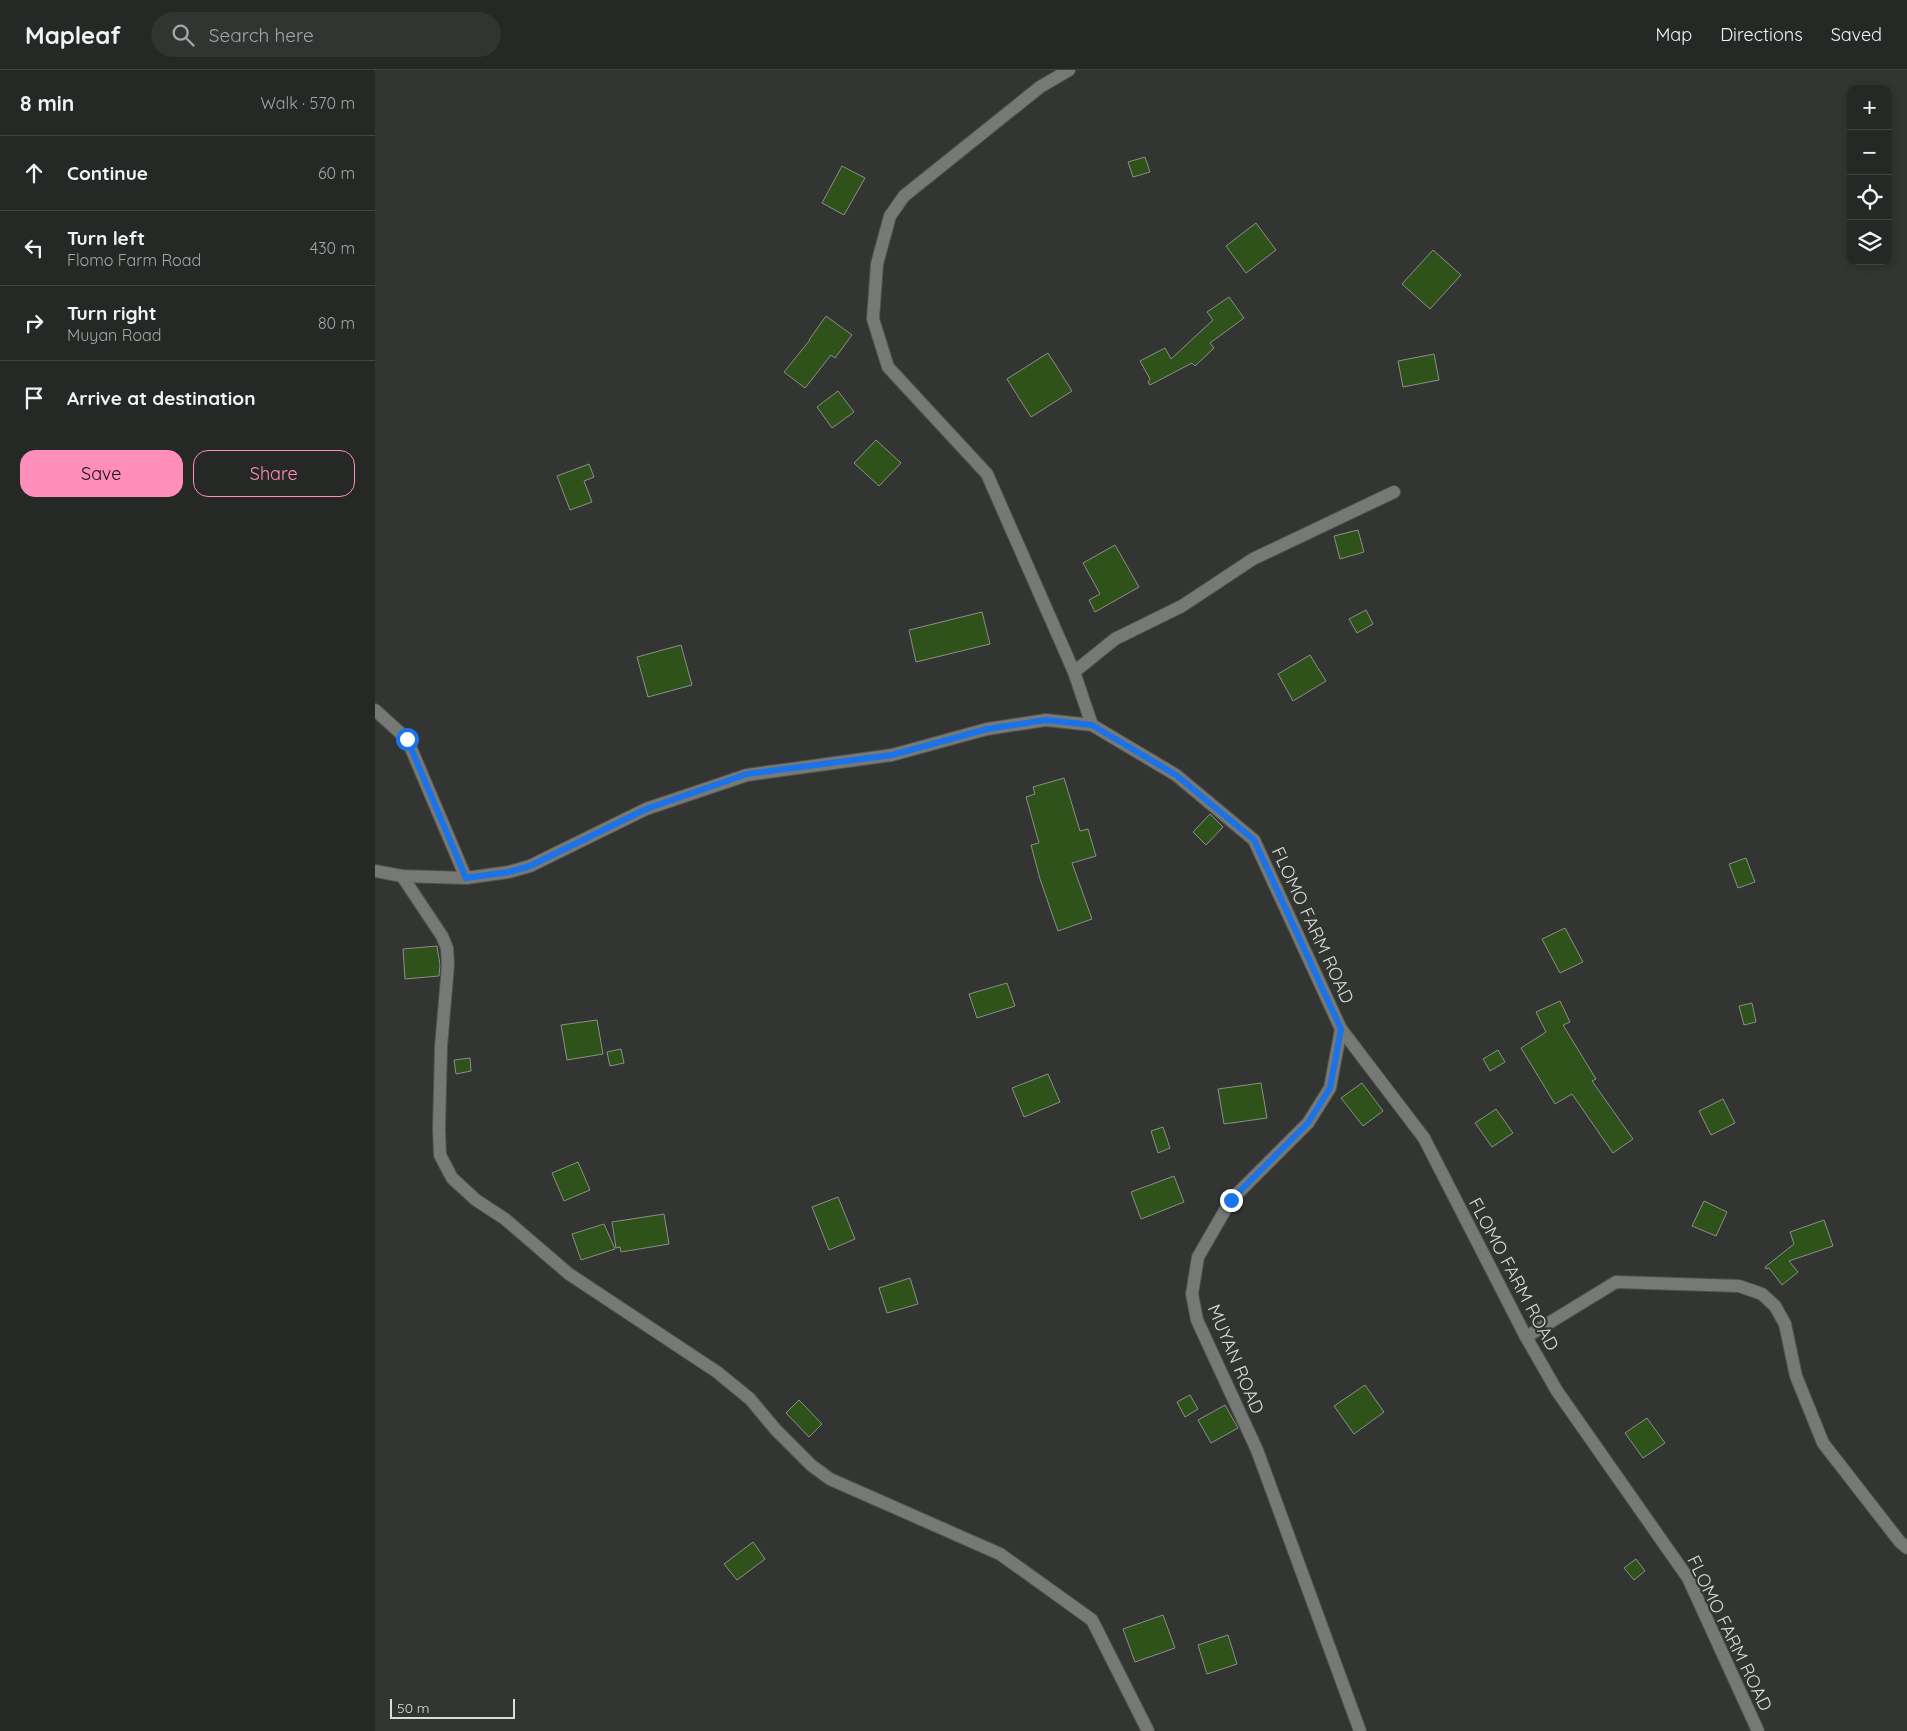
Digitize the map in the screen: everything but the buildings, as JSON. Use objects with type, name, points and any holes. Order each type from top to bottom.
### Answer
[{"type":"street","points":[[1069,70],[1040,87],[904,196],[890,216],[877,264],[873,319],[888,367],[987,474],[1074,672],[1092,725]]},
{"type":"street","points":[[1074,672],[1115,639],[1182,606],[1253,559],[1394,492]]},
{"type":"street","points":[[375,710],[407,739],[466,878]]},
{"type":"street","name":"FLOMO FARM ROAD","points":[[375,871],[402,876],[466,878],[509,872],[530,866],[646,809],[747,774],[892,755],[987,729],[1046,720],[1092,725],[1176,775],[1254,840],[1341,1029],[1424,1138],[1526,1337],[1557,1391],[1688,1578],[1758,1731]]},
{"type":"street","points":[[402,876],[442,936],[447,948],[448,965],[441,1047],[439,1129],[440,1155],[452,1178],[476,1200],[512,1224],[569,1274],[717,1372],[750,1399],[776,1430],[811,1465],[830,1479],[1000,1554],[1092,1620],[1148,1731]]},
{"type":"street","name":"MUYAN ROAD","points":[[1341,1029],[1330,1088],[1308,1123],[1231,1200],[1198,1256],[1192,1294],[1197,1320],[1257,1450],[1360,1731]]},
{"type":"street","points":[[1526,1337],[1616,1282],[1739,1286],[1762,1294],[1775,1306],[1785,1324],[1796,1376],[1823,1443],[1900,1542],[1907,1548]]},
{"type":"route","points":[[407,739],[466,878],[509,872],[530,866],[646,809],[747,774],[892,755],[987,729],[1046,720],[1092,725],[1176,775],[1254,840],[1323,985],[1341,1029],[1330,1088],[1308,1123],[1231,1200]]}]
